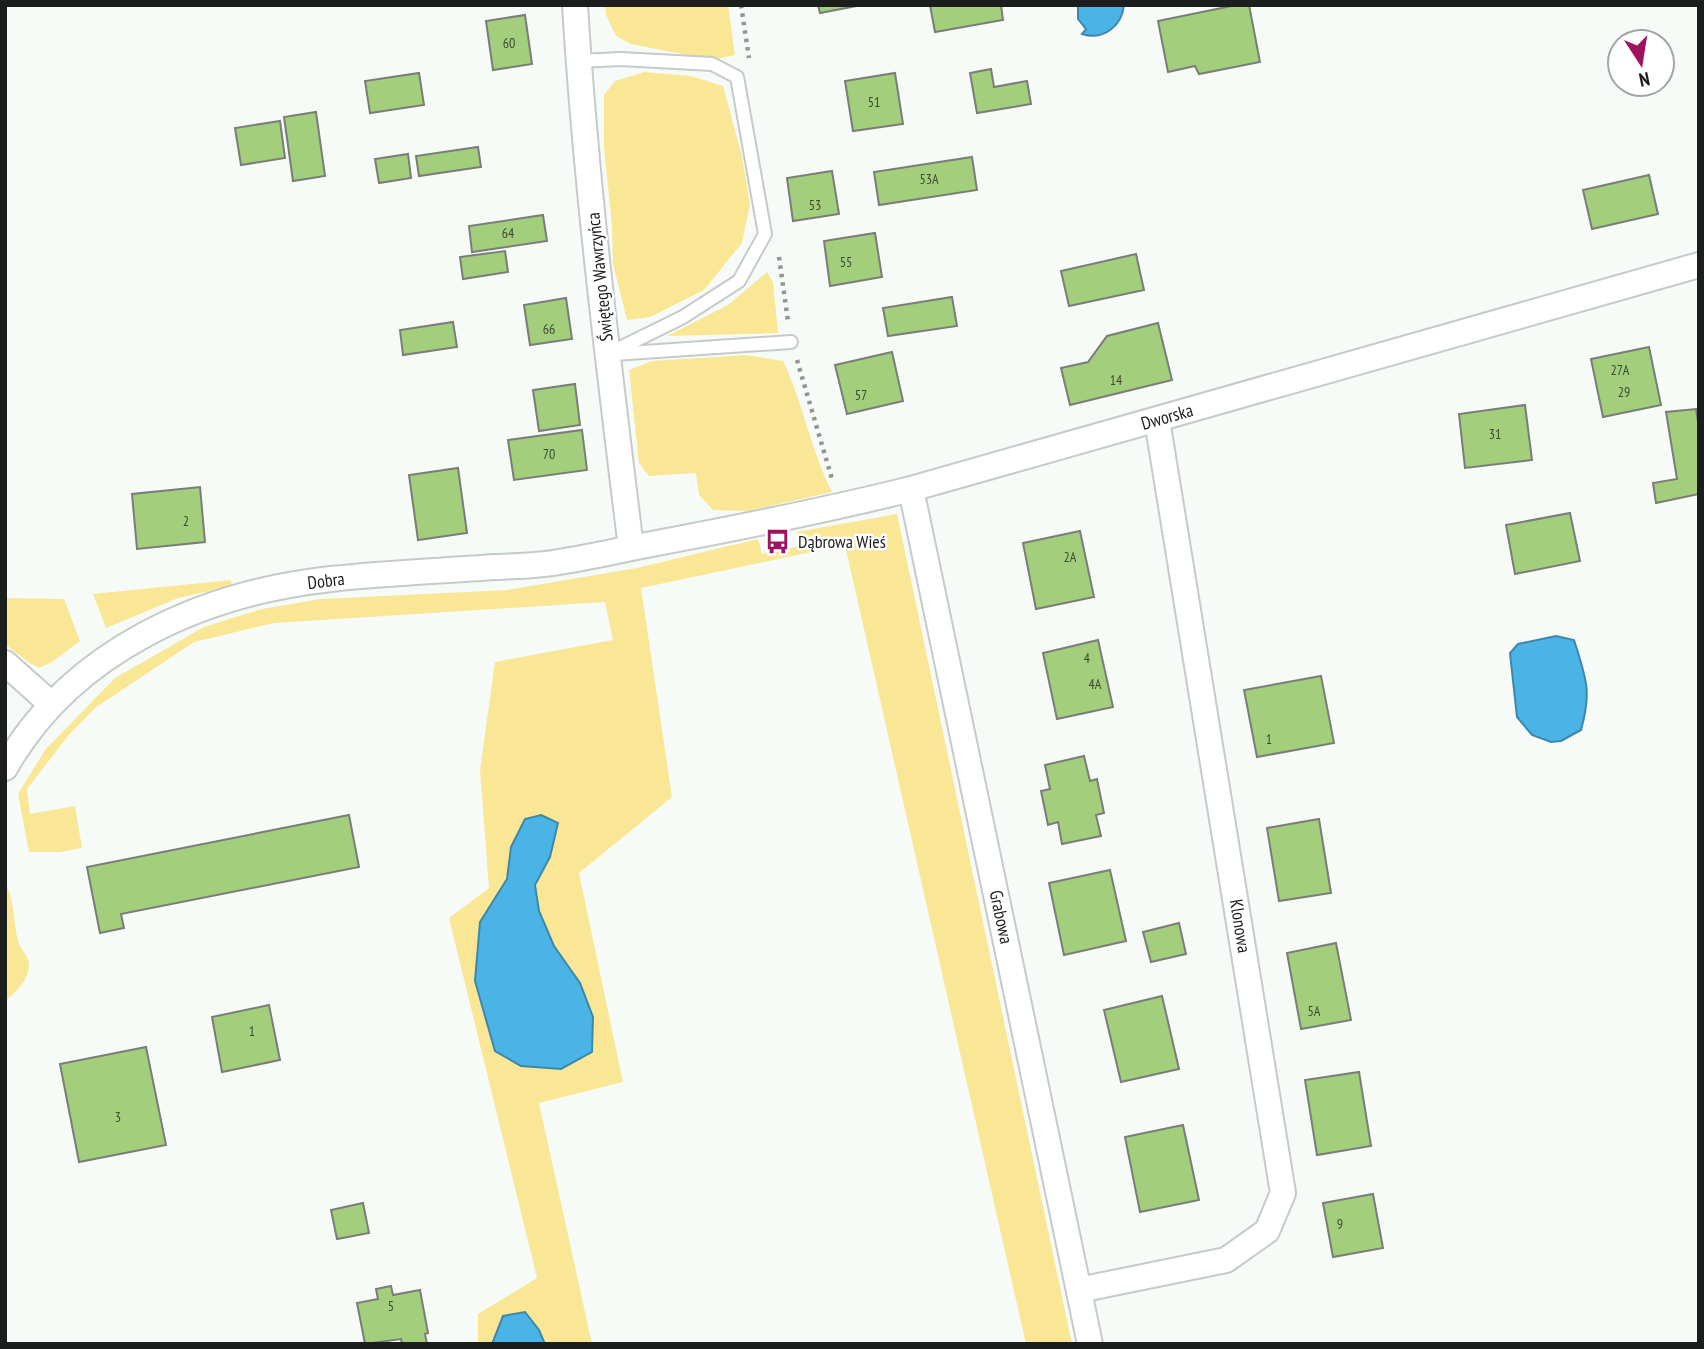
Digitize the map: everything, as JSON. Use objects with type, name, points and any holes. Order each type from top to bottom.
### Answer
[{"type":"street","name":"Świętego Wawrzyńca","points":[[575,5],[578,61],[608,354],[631,548]]},
{"type":"street","name":"Dworska","points":[[631,548],[840,507],[911,489],[1699,265]]},
{"type":"street","name":"Klonowa","points":[[1079,1290],[1226,1260],[1267,1231],[1283,1193],[1157,420]]},
{"type":"street","name":"Grabowa","points":[[911,489],[1090,1344]]},
{"type":"street","name":"Dobra","points":[[5,768],[21,740],[51,704],[99,661],[135,639],[184,615],[252,593],[331,579],[556,563],[631,548]]},
{"type":"street","points":[[5,663],[51,704]]},
{"type":"lane","points":[[578,61],[621,59],[712,64],[737,78],[765,234],[739,281],[683,317],[608,354]]},
{"type":"lane","points":[[608,354],[792,342]]},
{"type":"path","points":[[741,5],[749,59]]},
{"type":"path","points":[[777,248],[792,342],[840,507]]},
{"type":"shaded area","points":[[605,5],[728,5],[735,55],[712,60],[631,44],[616,36],[606,15]]},
{"type":"shaded area","points":[[644,72],[691,76],[723,86],[742,156],[750,204],[742,243],[704,290],[650,317],[627,320],[613,264],[604,147],[604,95],[615,81]]},
{"type":"shaded area","points":[[767,272],[773,282],[778,333],[667,336],[728,305]]},
{"type":"shaded area","points":[[747,355],[783,361],[832,492],[748,511],[713,510],[699,495],[696,473],[649,476],[639,463],[629,370],[652,361]]},
{"type":"shaded area","points":[[897,514],[1072,1344],[1026,1344],[845,545],[641,588],[672,797],[579,873],[623,1082],[539,1103],[592,1344],[545,1344],[539,1330],[493,1338],[492,1344],[478,1344],[478,1314],[537,1278],[449,918],[489,888],[480,770],[495,662],[613,640],[605,602],[274,623],[194,642],[95,708],[68,736],[27,789],[30,814],[75,806],[82,848],[60,852],[29,852],[18,794],[45,750],[115,678],[204,627],[262,609],[321,599],[507,590],[637,568],[758,539],[762,554],[800,546],[797,532]],"holes":[[[511,847],[550,857],[536,883],[540,913],[550,938],[580,983],[480,922],[507,879]]]},
{"type":"shaded area","points":[[231,580],[232,586],[178,598],[106,628],[93,594]]},
{"type":"shaded area","points":[[5,598],[64,599],[80,641],[52,662],[39,668],[28,662],[5,644]]},
{"type":"shaded area","points":[[5,882],[12,904],[18,941],[29,966],[24,981],[5,1001]]},
{"type":"water","points":[[1078,5],[1124,5],[1120,19],[1110,30],[1090,36],[1082,34],[1086,29],[1078,19]]},
{"type":"water","points":[[1556,636],[1574,640],[1587,694],[1581,730],[1561,741],[1551,742],[1532,735],[1517,717],[1510,653],[1518,644]]},
{"type":"water","points":[[541,815],[558,823],[550,857],[535,885],[539,911],[554,946],[580,983],[593,1017],[592,1052],[561,1069],[521,1066],[495,1051],[475,981],[480,922],[507,879],[511,847],[525,819]]},
{"type":"water","points":[[525,1312],[539,1330],[545,1344],[492,1344],[503,1316]]},
{"type":"building","points":[[818,5],[857,5],[857,6],[820,13]]},
{"type":"building","points":[[930,5],[1001,5],[1003,20],[935,32]]},
{"type":"building","points":[[1236,5],[1249,5],[1260,62],[1199,74],[1195,66],[1168,72],[1158,21]]},
{"type":"building","points":[[525,15],[532,64],[493,70],[486,21]]},
{"type":"building","points":[[991,69],[994,87],[1027,81],[1031,104],[977,113],[970,73]]},
{"type":"building","points":[[419,73],[424,105],[370,113],[365,81]]},
{"type":"building","points":[[895,73],[903,124],[853,131],[845,81]]},
{"type":"building","points":[[316,112],[325,176],[293,181],[284,117]]},
{"type":"building","points":[[280,121],[285,158],[241,165],[235,128]]},
{"type":"building","points":[[478,147],[481,167],[419,176],[416,156]]},
{"type":"building","points":[[408,154],[411,178],[379,183],[375,159]]},
{"type":"building","points":[[972,157],[977,190],[879,205],[874,172]]},
{"type":"building","points":[[832,171],[839,214],[793,221],[787,178]]},
{"type":"building","points":[[1649,175],[1658,214],[1592,229],[1583,190]]},
{"type":"building","points":[[543,215],[547,241],[472,252],[469,226]]},
{"type":"building","points":[[875,233],[882,277],[830,286],[824,241]]},
{"type":"building","points":[[505,251],[508,272],[463,279],[460,257]]},
{"type":"building","points":[[1136,254],[1144,290],[1069,306],[1061,271]]},
{"type":"building","points":[[952,297],[957,326],[888,336],[883,308]]},
{"type":"building","points":[[566,298],[572,339],[530,345],[524,305]]},
{"type":"building","points":[[453,322],[457,347],[403,355],[400,330]]},
{"type":"building","points":[[1158,323],[1172,380],[1070,405],[1061,368],[1088,362],[1107,336]]},
{"type":"building","points":[[1649,347],[1661,405],[1603,417],[1591,359]]},
{"type":"building","points":[[892,352],[903,401],[847,414],[835,365]]},
{"type":"building","points":[[575,384],[580,425],[539,431],[533,390]]},
{"type":"building","points":[[1525,405],[1532,460],[1465,468],[1459,414]]},
{"type":"building","points":[[1696,409],[1699,427],[1699,494],[1656,503],[1653,483],[1677,479],[1666,412]]},
{"type":"building","points":[[582,430],[587,470],[514,480],[508,440]]},
{"type":"building","points":[[458,468],[467,533],[418,540],[409,475]]},
{"type":"building","points":[[200,487],[205,542],[137,549],[132,494]]},
{"type":"building","points":[[1570,513],[1580,561],[1515,574],[1506,525]]},
{"type":"building","points":[[1080,531],[1094,597],[1036,609],[1023,543]]},
{"type":"building","points":[[1098,640],[1113,707],[1057,719],[1043,653]]},
{"type":"building","points":[[1321,676],[1334,743],[1257,757],[1244,690]]},
{"type":"building","points":[[1084,756],[1090,781],[1097,779],[1104,813],[1096,815],[1101,836],[1062,844],[1058,822],[1048,825],[1041,791],[1050,789],[1045,765]]},
{"type":"building","points":[[349,815],[359,867],[121,914],[124,928],[100,933],[87,867]]},
{"type":"building","points":[[1319,819],[1331,893],[1279,901],[1267,828]]},
{"type":"building","points":[[1110,870],[1126,941],[1064,955],[1049,883]]},
{"type":"building","points":[[1179,923],[1186,954],[1151,962],[1143,932]]},
{"type":"building","points":[[1336,943],[1351,1020],[1301,1029],[1287,953]]},
{"type":"building","points":[[1162,996],[1179,1069],[1121,1082],[1104,1010]]},
{"type":"building","points":[[269,1005],[280,1060],[222,1072],[212,1017]]},
{"type":"building","points":[[146,1047],[166,1145],[79,1162],[60,1064]]},
{"type":"building","points":[[1359,1072],[1371,1146],[1317,1155],[1305,1080]]},
{"type":"building","points":[[1183,1125],[1199,1200],[1140,1212],[1125,1137]]},
{"type":"building","points":[[1373,1194],[1383,1248],[1333,1257],[1323,1203]]},
{"type":"building","points":[[363,1203],[369,1233],[337,1239],[331,1210]]},
{"type":"building","points":[[391,1286],[393,1295],[420,1290],[428,1333],[425,1334],[427,1344],[402,1344],[401,1339],[365,1344],[357,1303],[378,1299],[376,1289]]},
{"type":"place","name":"Dąbrowa Wieś","points":[[778,542]]}]
